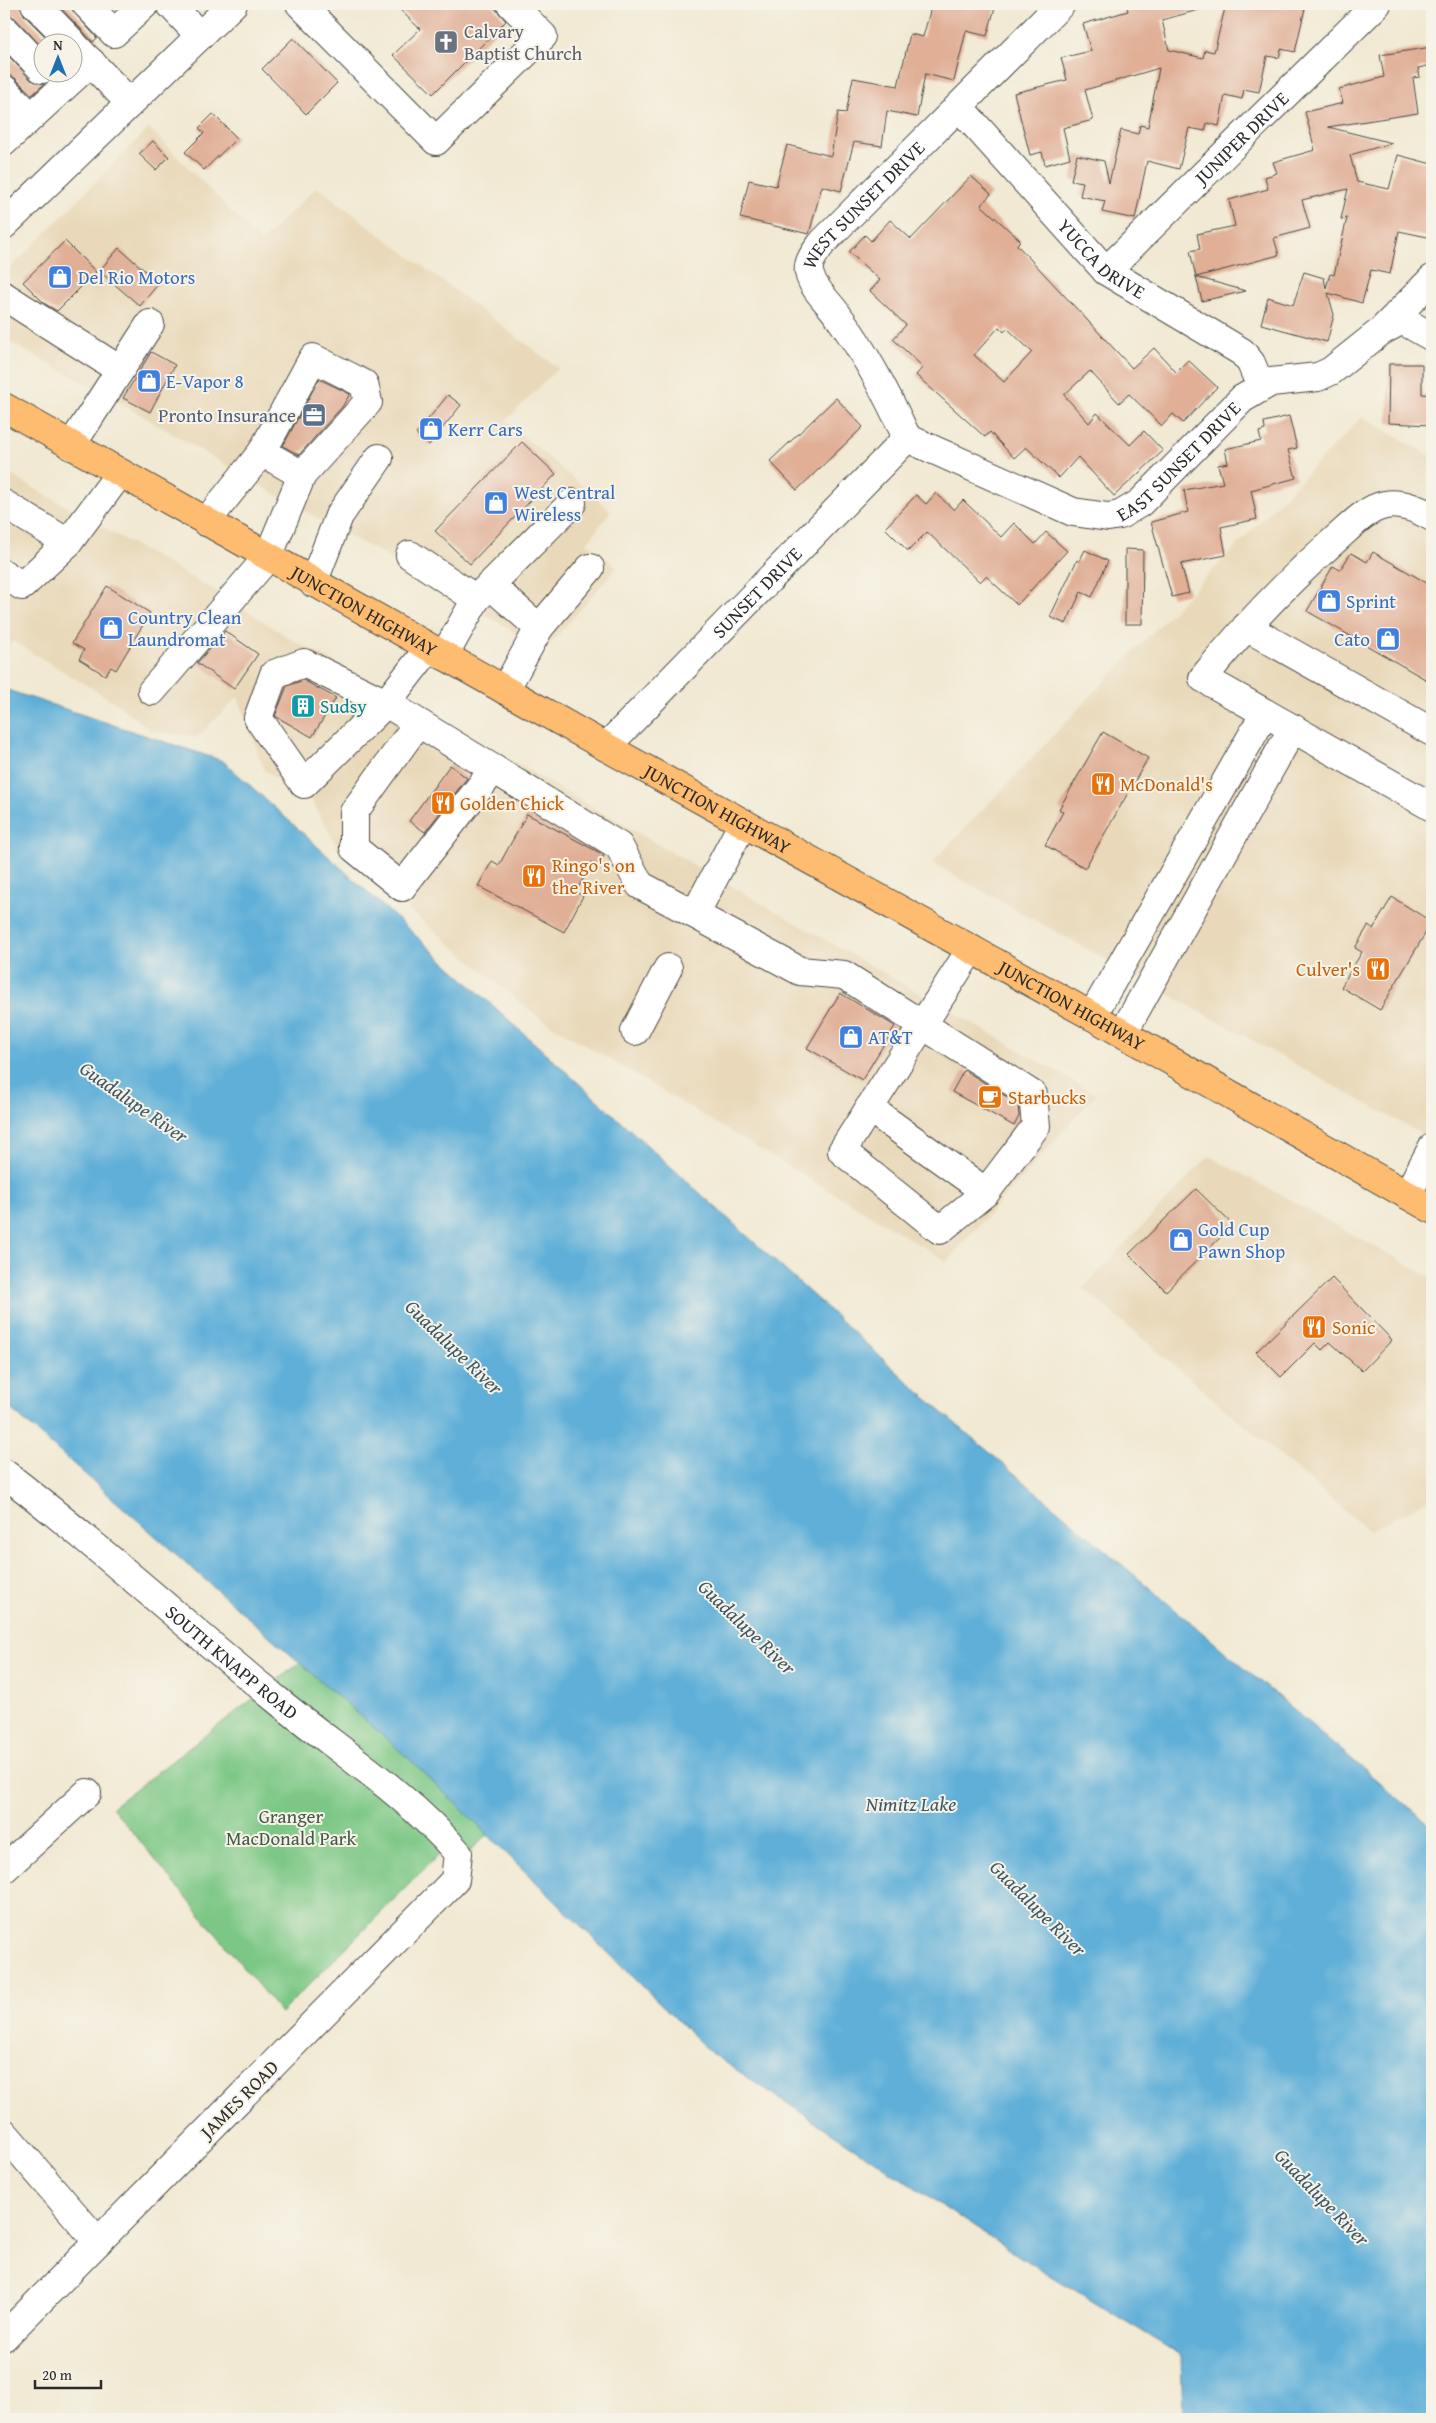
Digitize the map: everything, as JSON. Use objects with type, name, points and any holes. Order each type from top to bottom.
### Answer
[{"type":"main road","name":"JUNCTION HIGHWAY","points":[[4,407],[313,583],[1123,1033],[1432,1209]]},
{"type":"street","points":[[35,4],[62,32]]},
{"type":"street","points":[[86,4],[114,33],[145,4]]},
{"type":"street","points":[[170,4],[200,36]]},
{"type":"street","points":[[7,216],[130,103],[233,4]]},
{"type":"street","points":[[300,4],[436,141],[543,36],[511,4]]},
{"type":"street","name":"WEST SUNSET DRIVE","points":[[908,438],[858,345],[839,316],[811,281],[808,270],[812,257],[823,242],[1061,4]]},
{"type":"street","name":"JUNIPER DRIVE","points":[[1106,270],[1377,4]]},
{"type":"street","points":[[4,29],[32,59]]},
{"type":"street","points":[[82,52],[130,103]]},
{"type":"street","points":[[4,142],[31,117],[52,82]]},
{"type":"street","points":[[4,89],[31,117]]},
{"type":"street","name":"YUCCA DRIVE","points":[[959,107],[1106,270],[1242,352],[1251,363],[1261,387]]},
{"type":"street","points":[[1380,332],[1432,279]]},
{"type":"street","points":[[4,296],[120,370]]},
{"type":"street","name":"EAST SUNSET DRIVE","points":[[908,438],[1073,512],[1108,517],[1120,515],[1140,503],[1242,399],[1261,387],[1271,382],[1318,376],[1331,371],[1380,332],[1402,320],[1432,337]]},
{"type":"street","points":[[71,446],[150,324]]},
{"type":"street","points":[[152,691],[268,557],[302,475],[368,402],[364,384],[314,358],[262,452],[206,522]]},
{"type":"street","name":"SUNSET DRIVE","points":[[606,747],[908,438]]},
{"type":"street","points":[[262,452],[302,475]]},
{"type":"street","points":[[313,583],[339,516],[379,458]]},
{"type":"street","points":[[4,574],[22,586],[68,543],[120,473]]},
{"type":"street","points":[[572,503],[483,592],[437,652],[386,704],[304,784],[258,718],[274,674],[304,663],[386,704],[619,846],[640,885],[800,971],[844,975],[923,1025],[1033,1095],[1036,1126],[986,1192],[940,1230],[842,1151],[923,1025],[970,949]]},
{"type":"street","points":[[4,504],[68,543]]},
{"type":"street","points":[[1432,517],[1420,510],[1398,505],[1384,505],[1367,512],[1312,560],[1246,627],[1203,678],[1432,807]]},
{"type":"street","points":[[410,555],[483,592],[539,628]]},
{"type":"street","points":[[505,690],[539,628],[590,568]]},
{"type":"street","points":[[1246,627],[1432,732]]},
{"type":"street","points":[[1092,1016],[1266,713]]},
{"type":"street","points":[[418,723],[354,812],[354,848],[402,887],[494,769]]},
{"type":"street","points":[[1123,1033],[1293,728]]},
{"type":"street","points":[[695,914],[742,823]]},
{"type":"street","points":[[635,1031],[668,968]]},
{"type":"street","points":[[869,1108],[986,1192]]},
{"type":"street","points":[[1407,1194],[1432,1148]]},
{"type":"street","name":"SOUTH KNAPP ROAD","points":[[4,1473],[151,1592],[277,1700],[378,1777],[418,1812],[458,1853]]},
{"type":"street","points":[[4,1869],[87,1793]]},
{"type":"street","name":"JAMES ROAD","points":[[4,2338],[455,1880],[458,1853]]},
{"type":"street","points":[[4,2133],[98,2242]]},
{"type":"shaded area","points":[[149,128],[261,242],[317,187],[558,368],[506,421],[611,511],[587,543],[617,567],[545,650],[379,552],[293,505],[109,396],[4,339],[4,275]]},
{"type":"shaded area","points":[[1362,417],[1432,457],[1432,1140],[932,863],[1109,677]]},
{"type":"shaded area","points":[[4,471],[224,596],[294,641],[399,697],[1096,1094],[947,1261],[537,1016],[340,852],[312,801],[264,770],[238,697],[197,737],[152,731],[116,703],[13,641],[4,650]]},
{"type":"shaded area","points":[[1209,1156],[1432,1278],[1432,1498],[1369,1531],[1083,1288]]},
{"type":"green space","name":"Granger MacDonald Park","points":[[319,1648],[506,1818],[468,1853],[454,1839],[281,2013],[112,1807]]},
{"type":"water","name":"Nimitz Lake","points":[[4,689],[223,761],[937,1408],[1432,1827],[1432,2419],[1183,2419],[1181,2355],[1019,2256],[711,2053],[415,1764],[4,1403]]},
{"type":"building","points":[[4,4],[20,4],[24,15],[41,32],[32,32],[32,36],[15,18],[4,14]]},
{"type":"building","points":[[57,4],[67,4],[97,38],[93,42]]},
{"type":"building","name":"Calvary Baptist Church","points":[[394,4],[491,4],[506,21],[433,94],[393,55],[420,29]]},
{"type":"building","points":[[932,4],[996,4],[987,36],[966,31],[954,81],[925,74],[917,117],[887,111],[882,146],[854,142],[841,191],[822,186],[809,234],[740,218],[749,180],[776,186],[787,145],[831,156],[838,112],[846,113],[853,78],[898,86],[910,34],[923,37]]},
{"type":"building","points":[[1126,4],[1201,4],[1202,9],[1162,20],[1169,50],[1203,58],[1205,50],[1214,52],[1226,4],[1306,4],[1295,52],[1281,49],[1279,58],[1267,56],[1259,92],[1244,89],[1242,99],[1225,95],[1219,126],[1207,123],[1205,131],[1189,128],[1179,169],[1147,161],[1135,219],[1102,212],[1105,201],[1080,196],[1083,182],[1071,180],[1077,155],[1104,161],[1109,183],[1121,130],[1138,134],[1140,125],[1148,127],[1159,68],[1085,90],[1093,120],[1063,128],[1070,158],[1045,165],[1042,152],[1030,155],[1014,93],[1067,80],[1061,58],[1091,51],[1083,24],[1128,11]]},
{"type":"building","points":[[293,38],[337,83],[306,114],[262,69]]},
{"type":"building","points":[[1432,47],[1432,65],[1418,68],[1420,77],[1413,78],[1418,113],[1328,127],[1392,143],[1350,155],[1357,182],[1389,189],[1398,155],[1432,164],[1432,238],[1399,231],[1390,274],[1371,270],[1362,303],[1328,293],[1334,315],[1327,342],[1261,324],[1268,297],[1293,305],[1304,272],[1324,278],[1326,288],[1330,274],[1334,275],[1347,218],[1341,219],[1348,189],[1302,200],[1310,228],[1274,238],[1279,255],[1196,277],[1190,251],[1200,249],[1197,234],[1235,226],[1229,200],[1268,189],[1265,177],[1277,173],[1273,162],[1315,150],[1305,112],[1343,103],[1339,89],[1384,77],[1380,55]]},
{"type":"building","points":[[4,51],[32,82],[44,84],[32,95],[15,78],[4,74]]},
{"type":"building","points":[[213,114],[237,138],[204,170],[185,152],[204,133],[199,128]]},
{"type":"building","points":[[153,141],[169,157],[156,170],[139,154]]},
{"type":"building","points":[[971,176],[991,194],[981,205],[1020,240],[1017,245],[1132,368],[1154,348],[1176,372],[1188,360],[1217,387],[1183,423],[1173,414],[1162,426],[1129,394],[1119,403],[1090,371],[1064,395],[1089,423],[1097,413],[1130,445],[1144,431],[1163,451],[1114,496],[1078,457],[1059,478],[1026,447],[1014,458],[990,432],[985,437],[916,375],[923,367],[893,339],[906,325],[870,291],[880,280],[849,252],[865,235],[871,241],[890,220],[911,239]],"holes":[[[999,327],[1004,332],[1007,328],[1032,352],[1004,382],[974,355]]]},
{"type":"building","name":"Del Rio Motors","points":[[65,241],[96,272],[57,311],[45,304],[23,282]]},
{"type":"building","points":[[119,248],[159,283],[140,306],[99,271]]},
{"type":"building","points":[[1196,277],[1246,291],[1202,301]]},
{"type":"building","name":"E-Vapor 8","points":[[151,352],[175,365],[150,412],[123,398]]},
{"type":"building","points":[[1389,364],[1422,364],[1422,394],[1432,395],[1432,425],[1388,423]]},
{"type":"building","points":[[319,379],[350,394],[342,407],[299,455],[283,446]]},
{"type":"building","points":[[448,395],[461,405],[429,445],[416,434]]},
{"type":"building","points":[[836,398],[863,427],[797,490],[770,461]]},
{"type":"building","points":[[1289,416],[1297,448],[1288,450],[1296,478],[1251,490],[1257,519],[1221,527],[1226,555],[1181,564],[1189,593],[1172,597],[1151,522],[1188,512],[1184,490],[1223,483],[1218,465],[1228,463],[1225,449],[1261,441],[1259,432],[1265,430],[1264,422]]},
{"type":"building","name":"West Central Wireless","points":[[522,442],[556,474],[470,564],[435,531]]},
{"type":"building","points":[[936,493],[954,510],[963,500],[1001,537],[1014,523],[1035,544],[1046,532],[1067,551],[1017,605],[986,576],[980,582],[927,532],[908,551],[885,528],[916,495],[926,504]]},
{"type":"building","points":[[1125,549],[1143,550],[1142,624],[1125,624]]},
{"type":"building","points":[[1085,550],[1108,561],[1092,597],[1081,592],[1066,624],[1050,617],[1077,560],[1079,562]]},
{"type":"building","points":[[1373,552],[1432,586],[1432,683],[1307,611],[1333,566],[1340,570],[1351,553],[1367,562]]},
{"type":"building","name":"Country Clean Laundromat","points":[[107,586],[150,613],[116,670],[111,667],[105,675],[79,659],[84,650],[72,643]]},
{"type":"building","points":[[225,631],[258,654],[234,689],[197,663]]},
{"type":"building","name":"Sudsy","points":[[303,680],[336,698],[312,737],[275,716],[287,686]]},
{"type":"building","name":"McDonald's","points":[[1103,732],[1148,758],[1085,868],[1045,845],[1063,812],[1059,809]]},
{"type":"building","points":[[450,765],[467,778],[425,832],[409,821]]},
{"type":"building","name":"Ringo's on the River","points":[[527,814],[604,855],[598,866],[592,862],[576,892],[583,896],[564,932],[478,886],[492,861],[499,865]]},
{"type":"building","name":"Culver's","points":[[1392,897],[1432,922],[1380,1010],[1341,987],[1362,952],[1355,948],[1368,926],[1373,929]]},
{"type":"building","name":"AT&T","points":[[840,993],[895,1026],[862,1080],[807,1048]]},
{"type":"building","name":"Starbucks","points":[[964,1070],[1018,1104],[1019,1116],[1014,1126],[952,1092]]},
{"type":"building","name":"Gold Cup Pawn Shop","points":[[1196,1189],[1233,1225],[1166,1291],[1129,1254]]},
{"type":"building","name":"Sonic","points":[[1332,1278],[1392,1340],[1362,1371],[1330,1342],[1322,1350],[1315,1343],[1281,1377],[1256,1352]]},
{"type":"place","name":"Calvary Baptist Church","points":[[446,42]]},
{"type":"place","name":"Del Rio Motors","points":[[60,277]]},
{"type":"place","name":"E-Vapor 8","points":[[149,381]]},
{"type":"place","name":"Pronto Insurance","points":[[314,415]]},
{"type":"place","name":"Kerr Cars","points":[[431,429]]},
{"type":"place","name":"West Central Wireless","points":[[496,503]]},
{"type":"place","name":"Sprint","points":[[1329,601]]},
{"type":"place","name":"Country Clean Laundromat","points":[[111,628]]},
{"type":"place","name":"Cato","points":[[1388,639]]},
{"type":"place","name":"Sudsy","points":[[303,706]]},
{"type":"place","name":"McDonald's","points":[[1103,784]]},
{"type":"place","name":"Golden Chick","points":[[443,803]]},
{"type":"place","name":"Ringo's on the River","points":[[534,876]]},
{"type":"place","name":"Culver's","points":[[1378,969]]},
{"type":"place","name":"AT&T","points":[[851,1037]]},
{"type":"place","name":"Starbucks","points":[[990,1097]]},
{"type":"place","name":"Gold Cup Pawn Shop","points":[[1181,1240]]},
{"type":"place","name":"Sonic","points":[[1314,1327]]},
{"type":"water label","name":"Guadalupe River","points":[[134,1102]]},
{"type":"water label","name":"Guadalupe River","points":[[454,1347]]},
{"type":"water label","name":"Guadalupe River","points":[[747,1627]]},
{"type":"water label","name":"Guadalupe River","points":[[1038,1908]]},
{"type":"water label","name":"Guadalupe River","points":[[1322,2197]]}]
